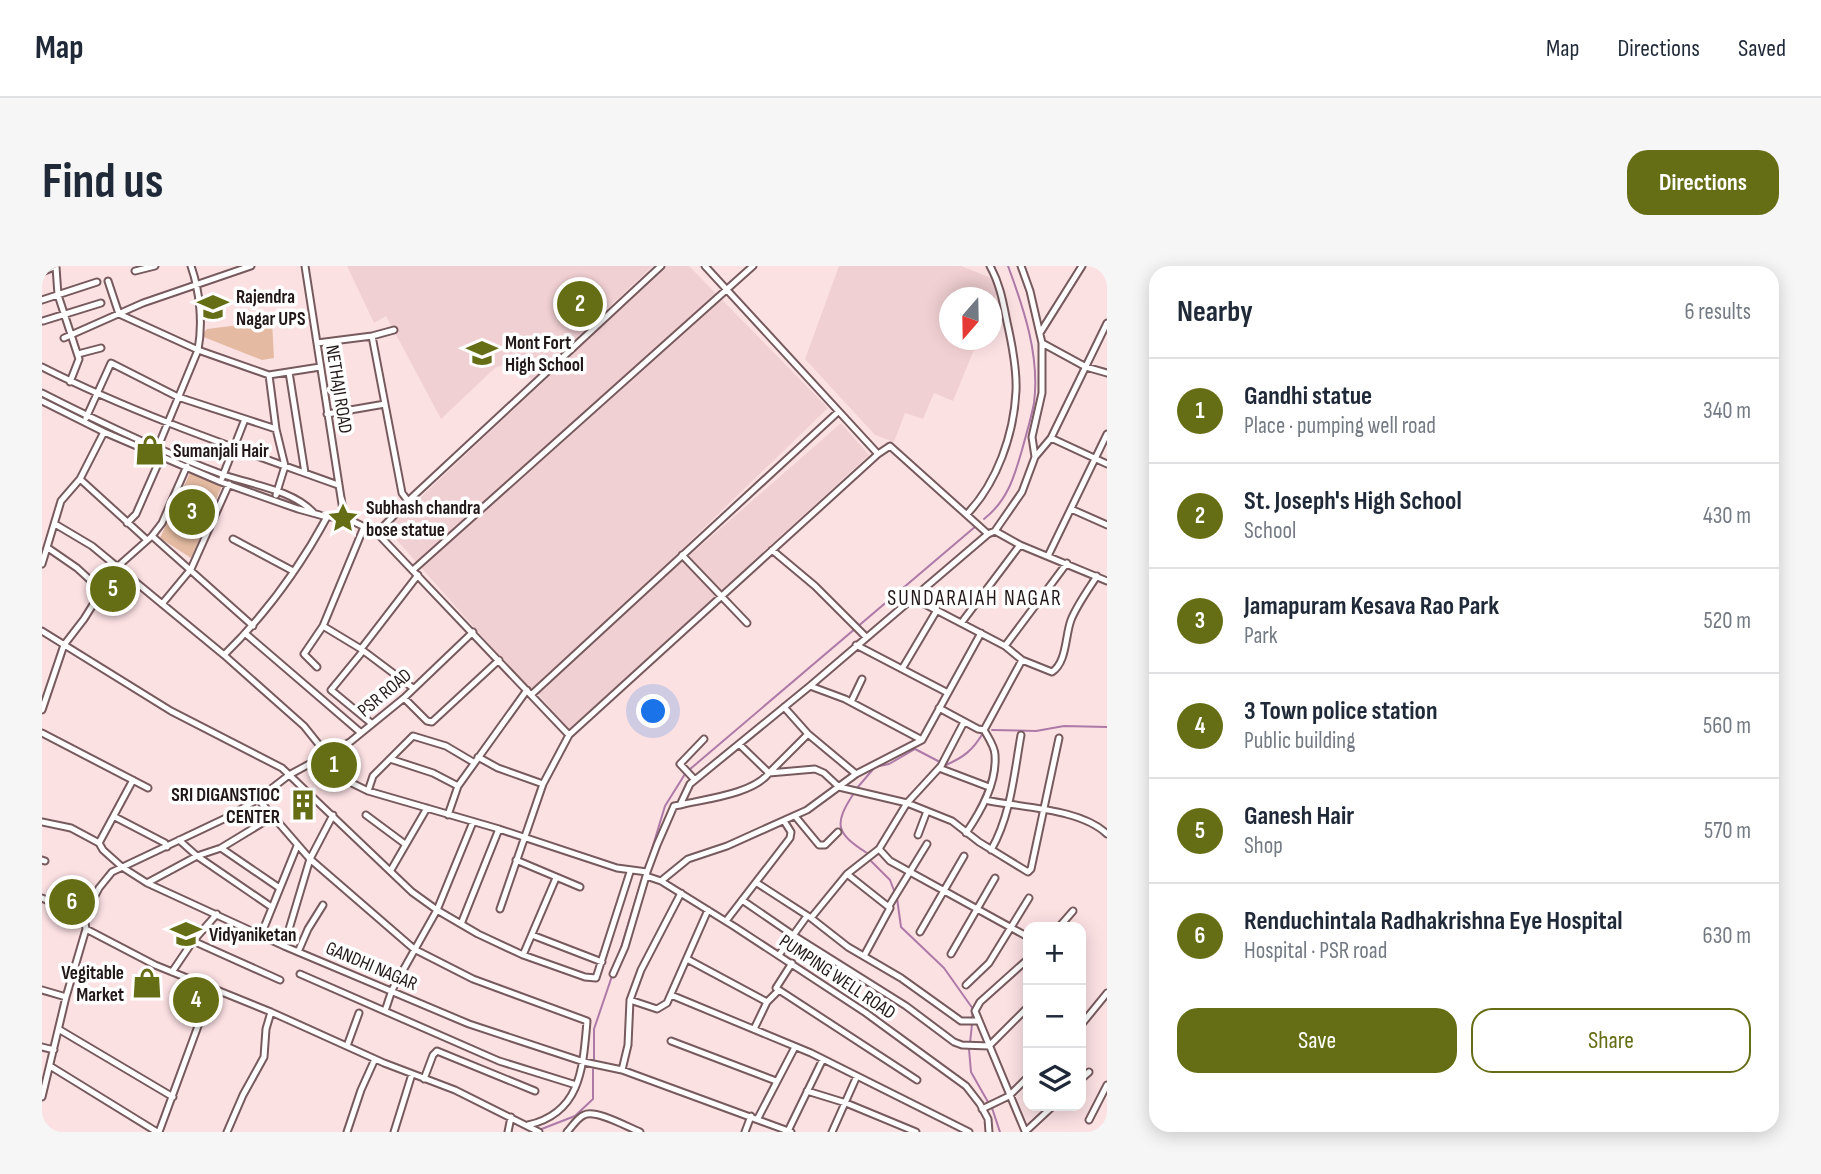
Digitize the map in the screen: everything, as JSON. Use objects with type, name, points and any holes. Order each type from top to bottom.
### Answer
[{"type":"street","points":[[42,272],[56,266],[58,295],[78,354],[77,368],[70,382]]},
{"type":"street","points":[[135,271],[155,266]]},
{"type":"street","points":[[127,523],[136,514],[168,423],[198,350],[200,338],[197,285],[191,266]]},
{"type":"street","points":[[64,338],[143,303],[250,266]]},
{"type":"street","name":"NETHAJI ROAD","points":[[305,266],[344,517]]},
{"type":"street","points":[[377,533],[661,266]]},
{"type":"street","points":[[705,266],[878,454]]},
{"type":"street","points":[[741,266],[750,268]]},
{"type":"street","points":[[967,514],[989,486],[1004,448],[1016,390],[1013,353],[1005,313],[998,280],[990,266]]},
{"type":"street","points":[[1040,333],[1082,266]]},
{"type":"street","points":[[371,723],[331,690],[416,572],[750,268]]},
{"type":"street","points":[[1024,268],[1042,344],[1042,393],[1032,437],[1035,457]]},
{"type":"street","points":[[108,281],[119,314],[198,350],[269,375],[320,367]]},
{"type":"street","points":[[42,300],[97,282]]},
{"type":"street","points":[[43,321],[101,303]]},
{"type":"street","points":[[680,805],[690,784],[989,531],[1022,492],[1035,457],[1051,438],[1107,323]]},
{"type":"street","points":[[317,343],[372,336],[394,330]]},
{"type":"street","points":[[372,336],[402,493],[408,501]]},
{"type":"street","points":[[1042,344],[1086,367],[1107,373]]},
{"type":"street","points":[[78,354],[101,348]]},
{"type":"street","points":[[84,423],[111,363],[178,397],[276,429]]},
{"type":"street","points":[[42,368],[97,395],[338,485]]},
{"type":"street","points":[[289,372],[305,473]]},
{"type":"street","points":[[269,375],[276,429],[285,466],[274,499]]},
{"type":"street","points":[[42,393],[221,482],[298,509],[327,517],[344,517],[377,533],[569,735]]},
{"type":"street","points":[[42,401],[104,432],[303,502],[313,512]]},
{"type":"street","points":[[327,414],[385,404]]},
{"type":"street","points":[[448,815],[458,786],[529,692],[838,412]]},
{"type":"street","points":[[221,482],[245,419]]},
{"type":"street","points":[[42,564],[61,501],[80,479],[104,432]]},
{"type":"street","points":[[1048,556],[1107,434]]},
{"type":"street","points":[[1051,438],[1107,464]]},
{"type":"street","points":[[500,909],[543,784],[569,735],[890,446],[975,522],[989,531],[1107,581]]},
{"type":"street","points":[[42,710],[64,645],[116,568],[150,538],[162,523],[187,466]]},
{"type":"street","points":[[80,479],[127,523],[191,569],[253,625]]},
{"type":"street","points":[[162,604],[191,569],[229,484]]},
{"type":"street","points":[[1071,509],[1107,525]]},
{"type":"street","points":[[224,655],[253,625],[293,571],[327,517]]},
{"type":"street","points":[[55,524],[78,536],[224,655],[304,726],[328,756]]},
{"type":"street","points":[[317,667],[304,654],[323,626],[363,527]]},
{"type":"street","points":[[233,539],[293,571]]},
{"type":"street","points":[[962,622],[1020,545]]},
{"type":"street","points":[[48,548],[77,568],[101,590]]},
{"type":"street","points":[[772,550],[815,586],[866,637]]},
{"type":"street","points":[[682,555],[747,623]]},
{"type":"street","points":[[1005,646],[1067,563]]},
{"type":"street","points":[[913,598],[1005,646],[1022,660],[1046,671],[1055,671],[1061,660],[1071,620],[1097,576]]},
{"type":"street","points":[[902,669],[937,610]]},
{"type":"street","points":[[323,626],[362,650],[413,688]]},
{"type":"street","points":[[42,631],[171,711],[271,761],[333,815],[412,892],[461,924],[523,955],[596,978],[630,872]]},
{"type":"street","name":"PSR ROAD","points":[[84,917],[99,888],[112,872],[228,817],[258,799],[289,775],[328,756],[404,698],[473,632]]},
{"type":"street","points":[[661,881],[688,859],[727,846],[795,816],[856,774],[922,740],[981,633]]},
{"type":"street","points":[[246,634],[360,732]]},
{"type":"street","points":[[856,646],[948,693]]},
{"type":"street","points":[[404,698],[427,721],[432,722],[499,660]]},
{"type":"street","points":[[984,730],[1022,660]]},
{"type":"street","points":[[851,702],[862,679]]},
{"type":"street","points":[[810,685],[851,702],[922,740]]},
{"type":"street","points":[[784,707],[808,734],[856,774]]},
{"type":"street","points":[[939,708],[984,730]]},
{"type":"street","points":[[779,955],[847,874],[879,849],[907,803],[939,768],[964,722]]},
{"type":"street","points":[[966,833],[985,800],[996,753],[984,730]]},
{"type":"street","points":[[42,733],[148,788]]},
{"type":"street","points":[[613,974],[625,947],[640,891],[674,806],[744,789],[760,782],[808,734]]},
{"type":"street","points":[[991,850],[1000,834],[1009,806],[1021,735]]},
{"type":"street","points":[[368,791],[373,776],[413,736],[543,784]]},
{"type":"street","points":[[769,774],[815,769],[824,773],[839,787],[907,803],[952,821],[991,850],[1029,872],[1059,738]]},
{"type":"street","points":[[695,780],[680,764],[704,739]]},
{"type":"street","points":[[739,744],[769,774]]},
{"type":"street","points":[[332,774],[343,746]]},
{"type":"street","points":[[390,759],[433,773],[458,786]]},
{"type":"street","points":[[313,764],[368,791],[526,837],[630,872],[647,874]]},
{"type":"street","points":[[939,768],[989,788]]},
{"type":"street","points":[[99,843],[133,780]]},
{"type":"street","points":[[258,799],[296,846],[414,949],[474,979],[587,1021],[586,1063],[568,1102],[559,1113],[529,1127]]},
{"type":"street","points":[[985,800],[1043,810],[1089,822],[1107,834]]},
{"type":"street","points":[[390,870],[426,808]]},
{"type":"street","points":[[918,835],[927,811]]},
{"type":"street","points":[[284,946],[310,859],[333,815]]},
{"type":"street","points":[[366,815],[405,844]]},
{"type":"street","points":[[795,816],[819,845],[825,845],[838,832]]},
{"type":"street","points":[[115,817],[167,847]]},
{"type":"street","points":[[147,883],[197,856],[221,848],[272,817]]},
{"type":"street","points":[[726,921],[790,838],[791,832],[784,821]]},
{"type":"street","name":"GANDHI NAGAR","points":[[42,822],[71,828],[99,843],[122,867],[147,883],[284,946],[469,1024],[586,1063],[622,1070],[789,1131]]},
{"type":"street","points":[[385,1011],[392,990],[437,910],[473,822]]},
{"type":"street","points":[[461,924],[499,829]]},
{"type":"street","points":[[179,840],[197,856],[270,906]]},
{"type":"street","points":[[864,956],[889,911],[889,906],[927,844]]},
{"type":"street","points":[[261,935],[270,906],[296,846]]},
{"type":"street","points":[[221,848],[278,887]]},
{"type":"street","points":[[879,849],[890,861],[1023,934]]},
{"type":"street","points":[[920,932],[964,856]]},
{"type":"street","points":[[516,860],[580,887]]},
{"type":"street","name":"PUMPING WELL ROAD","points":[[647,874],[792,963],[866,1013],[965,1086],[988,1119],[989,1132]]},
{"type":"street","points":[[847,874],[889,906]]},
{"type":"street","points":[[523,955],[556,878]]},
{"type":"street","points":[[951,954],[995,878]]},
{"type":"street","points":[[757,883],[961,1021],[975,1022]]},
{"type":"street","points":[[622,1070],[628,1045],[630,1000],[641,970],[681,893]]},
{"type":"street","points":[[42,898],[84,917],[86,929],[66,997],[42,1097]]},
{"type":"street","points":[[966,985],[989,963],[1029,898]]},
{"type":"street","points":[[742,900],[793,936],[906,1006],[954,1042],[989,1046],[1023,1012]]},
{"type":"street","points":[[298,952],[323,905]]},
{"type":"street","points":[[630,1000],[657,1009],[667,1003],[708,910]]},
{"type":"street","points":[[1064,922],[1073,912]]},
{"type":"street","points":[[172,972],[193,941],[217,914]]},
{"type":"street","points":[[86,929],[172,972],[271,1012],[375,1059],[455,1090],[539,1132]]},
{"type":"street","points":[[532,935],[602,962]]},
{"type":"street","points":[[193,941],[280,980]]},
{"type":"street","points":[[687,959],[767,1002]]},
{"type":"street","points":[[792,963],[776,988],[917,1080]]},
{"type":"street","points":[[1023,963],[980,1002],[975,1011],[975,1022],[989,1046],[1025,1132],[1047,1111]]},
{"type":"street","points":[[300,974],[499,1061],[576,1085]]},
{"type":"street","points":[[50,1066],[158,1132],[212,988]]},
{"type":"street","points":[[42,990],[66,997]]},
{"type":"street","points":[[754,1029],[767,1002],[779,990]]},
{"type":"street","points":[[1086,1019],[1107,993]]},
{"type":"street","points":[[671,995],[823,1059],[970,1132]]},
{"type":"street","points":[[228,1132],[243,1095],[264,1057],[266,1029],[271,1012]]},
{"type":"street","points":[[347,1046],[359,1013]]},
{"type":"street","points":[[60,1030],[173,1097]]},
{"type":"street","points":[[671,1041],[776,1082]]},
{"type":"street","points":[[42,1047],[54,1050]]},
{"type":"street","points":[[745,1132],[795,1047]]},
{"type":"street","points":[[424,1079],[437,1051],[535,1091]]},
{"type":"street","points":[[347,1132],[375,1059]]},
{"type":"street","points":[[789,1131],[823,1059]]},
{"type":"street","points":[[394,1132],[412,1074]]},
{"type":"street","points":[[832,1132],[858,1076]]},
{"type":"street","points":[[982,1109],[1009,1096],[1023,1082]]},
{"type":"street","points":[[1089,1120],[1107,1084]]},
{"type":"street","points":[[807,1091],[846,1103],[916,1132]]},
{"type":"street","points":[[567,1132],[580,1117],[594,1113],[640,1132]]},
{"type":"street","points":[[508,1129],[511,1117]]},
{"type":"shaded area","name":"Mont Fort High School","points":[[347,266],[653,266],[532,379],[505,364],[495,368],[441,419],[386,316],[374,323]]},
{"type":"shaded area","points":[[666,266],[689,266],[828,408],[536,690],[841,423],[869,455],[569,730],[535,690],[532,693],[387,529]]},
{"type":"shaded area","points":[[839,266],[961,266],[1001,282],[999,287],[939,287],[939,350],[974,350],[953,401],[934,393],[923,419],[905,413],[894,442],[875,435],[805,359]]},
{"type":"shaded area","points":[[272,321],[274,358],[262,360],[201,336],[207,329]]},
{"type":"shaded area","points":[[190,473],[222,486],[191,558],[160,538]]},
{"type":"waterway","points":[[984,519],[999,505],[1013,479],[1034,403],[1033,350],[1008,266]]},
{"type":"waterway","points":[[689,770],[976,526]]},
{"type":"waterway","points":[[992,730],[1036,731],[1064,726],[1107,727]]},
{"type":"waterway","points":[[946,765],[968,752],[983,733]]},
{"type":"waterway","points":[[857,788],[875,767],[889,764],[915,749],[938,761]]},
{"type":"waterway","points":[[648,862],[665,806],[685,774]]},
{"type":"waterway","points":[[854,793],[843,813],[841,828],[849,840],[867,853]]},
{"type":"waterway","points":[[871,861],[890,880],[895,893]]},
{"type":"waterway","points":[[620,951],[641,882]]},
{"type":"waterway","points":[[897,898],[901,927],[944,968],[973,1009],[972,1019]]},
{"type":"waterway","points":[[594,1062],[594,1029],[612,976]]},
{"type":"waterway","points":[[970,1043],[972,1024]]},
{"type":"waterway","points":[[969,1049],[971,1072],[988,1102]]},
{"type":"waterway","points":[[539,1130],[575,1116],[593,1099],[593,1069]]},
{"type":"waterway","points":[[992,1108],[1000,1132]]},
{"type":"place","name":"St. Joseph's High School","points":[[580,304]]},
{"type":"place","name":"Rajendra Nagar UPS","points":[[213,307]]},
{"type":"place","name":"Mont Fort High School","points":[[482,353]]},
{"type":"place","name":"Sumanjali Hair","points":[[150,450]]},
{"type":"place","name":"Jamapuram Kesava Rao Park","points":[[192,512]]},
{"type":"place","name":"Subhash chandra bose statue","points":[[343,518]]},
{"type":"place","name":"Ganesh Hair","points":[[113,589]]},
{"type":"place","name":"Gandhi statue","points":[[334,765]]},
{"type":"place","name":"SRI DIGANSTIOC CENTER","points":[[303,805]]},
{"type":"place","name":"Renduchintala Radhakrishna Eye Hospital","points":[[72,902]]},
{"type":"place","name":"Vidyaniketan","points":[[186,934]]},
{"type":"place","name":"Vegitable Market","points":[[147,983]]},
{"type":"place","name":"3 Town police station","points":[[196,1000]]},
{"type":"district","name":"SUNDARAIAH NAGAR","points":[[975,598]]}]
